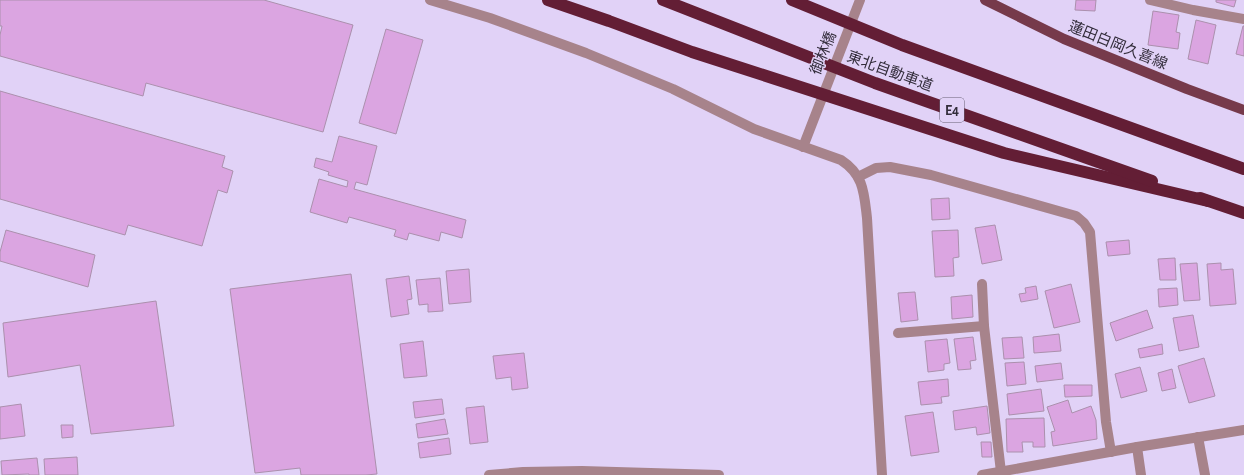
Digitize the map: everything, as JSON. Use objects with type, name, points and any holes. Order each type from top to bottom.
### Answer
[{"type":"highway","points":[[548,0],[692,52],[1004,153],[1208,201]]},
{"type":"highway","name":"東北自動車道","points":[[663,0],[875,83],[1000,126],[1244,214]]},
{"type":"highway","name":"東北自動車道","points":[[792,0],[902,45],[1244,169]]},
{"type":"main road","name":"蓮田白岡久喜線","points":[[985,0],[1071,42],[1187,89],[1244,110]]},
{"type":"street","points":[[430,0],[490,18],[586,53],[673,89],[754,129],[841,160],[855,171],[864,193],[867,218],[882,475]]},
{"type":"street","name":"御林橋","points":[[803,147],[860,0]]},
{"type":"street","points":[[1150,0],[1193,10],[1244,19]]},
{"type":"street","points":[[858,177],[876,168],[890,167],[924,174],[1076,216],[1084,223],[1090,232],[1106,422],[1111,452]]},
{"type":"street","points":[[982,284],[984,326],[1008,472]]},
{"type":"street","points":[[898,333],[984,326]]},
{"type":"street","points":[[982,475],[1008,472],[1137,447],[1244,430]]},
{"type":"street","points":[[1198,437],[1205,475]]},
{"type":"street","points":[[1137,447],[1141,475]]},
{"type":"street","points":[[489,475],[582,473],[719,475]]},
{"type":"building","points":[[0,0],[264,0],[353,25],[323,132],[146,83],[143,96],[0,56],[0,35],[2,26],[0,26]]},
{"type":"building","points":[[1076,0],[1096,0],[1095,11],[1075,10]]},
{"type":"building","points":[[1216,0],[1236,0],[1234,7],[1216,2]]},
{"type":"building","points":[[1153,11],[1179,15],[1176,32],[1180,33],[1178,49],[1148,45]]},
{"type":"building","points":[[1196,20],[1216,25],[1208,64],[1188,59]]},
{"type":"building","points":[[1244,26],[1244,56],[1236,54]]},
{"type":"building","points":[[386,29],[423,40],[396,134],[359,123]]},
{"type":"building","points":[[0,91],[225,156],[222,167],[233,171],[227,193],[218,190],[202,246],[128,225],[125,235],[0,199]]},
{"type":"building","points":[[339,136],[377,146],[367,185],[356,182],[354,189],[466,220],[462,238],[441,232],[439,241],[409,233],[407,240],[394,236],[396,230],[349,217],[347,223],[310,212],[319,179],[347,187],[348,181],[328,175],[329,172],[314,167],[316,158],[332,162]]},
{"type":"building","points":[[949,198],[950,219],[932,220],[931,199]]},
{"type":"building","points":[[995,225],[1002,260],[982,264],[975,228]]},
{"type":"building","points":[[6,230],[95,255],[88,287],[0,261],[0,252]]},
{"type":"building","points":[[958,230],[959,257],[953,258],[954,276],[935,277],[932,231]]},
{"type":"building","points":[[1129,240],[1130,254],[1108,256],[1106,242]]},
{"type":"building","points":[[1175,258],[1176,280],[1160,280],[1158,259]]},
{"type":"building","points":[[1197,263],[1200,300],[1184,301],[1180,264]]},
{"type":"building","points":[[1221,263],[1221,270],[1233,269],[1236,304],[1210,306],[1207,264]]},
{"type":"building","points":[[469,269],[471,302],[449,304],[446,271]]},
{"type":"building","points":[[351,274],[377,474],[301,475],[300,468],[255,473],[230,289]]},
{"type":"building","points":[[409,276],[412,299],[407,300],[409,314],[391,317],[386,279]]},
{"type":"building","points":[[440,278],[443,311],[428,312],[428,304],[419,305],[416,280]]},
{"type":"building","points":[[1071,284],[1080,322],[1054,328],[1045,291]]},
{"type":"building","points":[[1036,286],[1038,299],[1021,302],[1019,294],[1026,293],[1025,288]]},
{"type":"building","points":[[1177,288],[1178,305],[1159,307],[1158,289]]},
{"type":"building","points":[[915,292],[918,320],[901,322],[898,293]]},
{"type":"building","points":[[972,295],[973,317],[952,319],[951,297]]},
{"type":"building","points":[[156,301],[174,426],[91,434],[80,365],[8,377],[3,323]]},
{"type":"building","points":[[1147,310],[1153,328],[1116,341],[1110,323]]},
{"type":"building","points":[[1193,315],[1199,347],[1179,351],[1173,318]]},
{"type":"building","points":[[1059,334],[1061,351],[1034,353],[1033,337]]},
{"type":"building","points":[[973,337],[976,360],[970,361],[971,369],[958,370],[954,339]]},
{"type":"building","points":[[1022,337],[1024,358],[1004,359],[1002,338]]},
{"type":"building","points":[[947,339],[950,363],[944,364],[944,370],[928,372],[925,341]]},
{"type":"building","points":[[423,341],[427,376],[404,378],[400,344]]},
{"type":"building","points":[[1162,344],[1163,354],[1140,358],[1138,349]]},
{"type":"building","points":[[524,353],[528,388],[512,390],[511,377],[496,379],[493,356]]},
{"type":"building","points":[[1204,358],[1215,396],[1189,403],[1178,366]]},
{"type":"building","points":[[1024,362],[1026,384],[1007,386],[1005,363]]},
{"type":"building","points":[[1061,363],[1063,379],[1037,382],[1035,366]]},
{"type":"building","points":[[1140,367],[1147,391],[1121,398],[1115,374]]},
{"type":"building","points":[[1172,369],[1176,388],[1162,391],[1158,373]]},
{"type":"building","points":[[948,379],[949,396],[941,397],[942,403],[921,405],[918,382]]},
{"type":"building","points":[[1064,385],[1092,385],[1092,396],[1065,397]]},
{"type":"building","points":[[1041,389],[1044,411],[1009,415],[1007,394]]},
{"type":"building","points":[[442,399],[444,414],[415,418],[413,402]]},
{"type":"building","points":[[1068,400],[1072,413],[1091,406],[1096,420],[1097,439],[1053,446],[1051,432],[1055,431],[1047,407]]},
{"type":"building","points":[[21,404],[25,436],[0,439],[0,407]]},
{"type":"building","points":[[484,406],[488,442],[470,444],[466,408]]},
{"type":"building","points":[[987,406],[990,433],[977,435],[976,427],[955,430],[953,411]]},
{"type":"building","points":[[933,412],[939,452],[911,456],[905,416]]},
{"type":"building","points":[[1044,418],[1045,447],[1033,447],[1033,442],[1022,442],[1023,452],[1007,452],[1006,419]]},
{"type":"building","points":[[445,419],[448,434],[418,438],[416,424]]},
{"type":"building","points":[[61,425],[73,425],[73,437],[62,438]]},
{"type":"building","points":[[449,438],[451,454],[420,458],[418,443]]},
{"type":"building","points":[[981,442],[991,442],[992,457],[982,457]]},
{"type":"building","points":[[77,457],[78,475],[45,475],[44,459]]},
{"type":"building","points":[[37,458],[39,475],[2,475],[1,461]]}]
